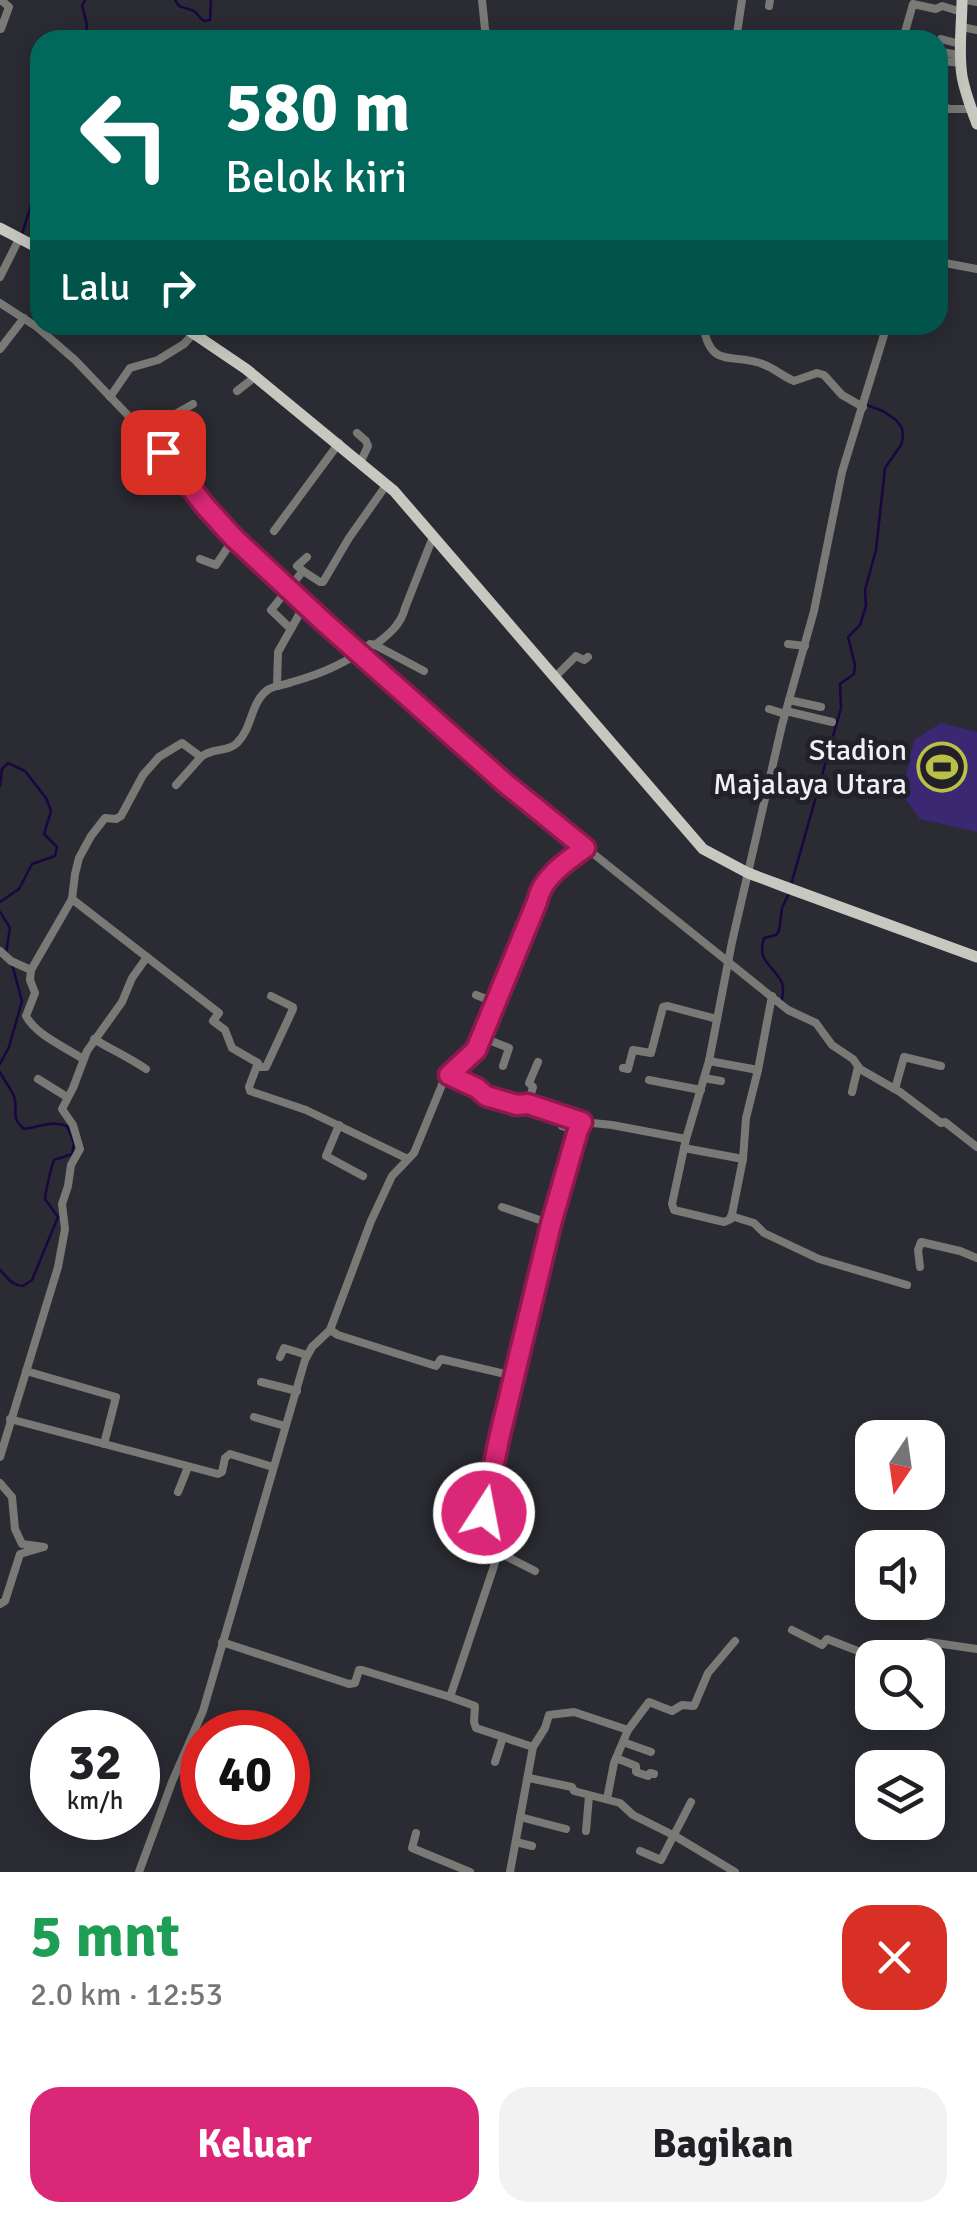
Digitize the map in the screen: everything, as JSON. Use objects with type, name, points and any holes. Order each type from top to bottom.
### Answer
[{"type":"main road","points":[[963,4],[962,50],[970,110],[977,124]]},
{"type":"main road","points":[[0,228],[30,244]]},
{"type":"main road","points":[[198,335],[387,484],[696,843],[748,873],[977,954]]},
{"type":"street","points":[[0,29],[9,9],[9,4],[1,0]]},
{"type":"street","points":[[482,0],[485,30]]},
{"type":"street","points":[[738,30],[742,0]]},
{"type":"street","points":[[938,0],[963,4]]},
{"type":"street","points":[[906,30],[913,4],[936,10],[977,2]]},
{"type":"street","points":[[948,55],[962,50],[977,30]]},
{"type":"street","points":[[948,43],[962,50],[977,75]]},
{"type":"street","points":[[948,109],[970,110]]},
{"type":"street","points":[[0,277],[20,239]]},
{"type":"street","points":[[948,264],[977,269]]},
{"type":"street","points":[[0,303],[30,323]]},
{"type":"street","points":[[0,350],[24,318]]},
{"type":"street","points":[[44,335],[74,360],[154,443],[234,538],[505,783],[788,1010],[816,1024],[832,1045],[854,1059],[858,1067],[896,1086],[977,1147]]},
{"type":"street","points":[[110,397],[130,368],[158,360],[192,335]]},
{"type":"street","points":[[705,335],[708,347],[718,356],[761,363],[794,382],[821,374],[846,399],[864,403]]},
{"type":"street","points":[[772,996],[744,1125],[743,1160],[731,1216],[724,1222],[673,1209],[842,472],[884,335]]},
{"type":"street","points":[[236,391],[255,377]]},
{"type":"street","points":[[154,443],[168,417],[193,404]]},
{"type":"street","points":[[357,434],[368,446],[361,461]]},
{"type":"street","points":[[274,530],[339,444]]},
{"type":"street","points":[[306,557],[297,566],[323,582],[387,484]]},
{"type":"street","points":[[375,645],[402,620],[433,537]]},
{"type":"street","points":[[200,559],[216,565],[234,538]]},
{"type":"street","points":[[291,629],[271,611],[303,572]]},
{"type":"street","points":[[277,686],[278,652],[306,604]]},
{"type":"street","points":[[176,785],[210,750],[237,744],[268,689],[328,670],[370,644],[424,671]]},
{"type":"street","points":[[788,644],[805,646]]},
{"type":"street","points":[[554,678],[576,656],[583,660],[588,657]]},
{"type":"street","points":[[790,700],[821,706]]},
{"type":"street","points":[[770,709],[832,722]]},
{"type":"street","points":[[82,1059],[28,1020],[35,990],[31,970],[72,899],[74,874],[91,836],[105,818],[114,820],[121,816],[154,761],[182,743],[201,757]]},
{"type":"street","points":[[139,1872],[202,1711],[307,1355],[330,1330],[370,1221],[392,1176],[414,1154],[433,1102],[449,1075],[471,1056],[482,1038],[539,890],[585,848]]},
{"type":"street","points":[[72,899],[219,1013],[213,1022],[226,1030],[232,1048],[258,1066]]},
{"type":"street","points":[[0,951],[31,970]]},
{"type":"street","points":[[0,1457],[66,1230],[62,1204],[70,1164],[80,1149],[73,1124],[62,1109],[82,1059],[122,1002],[147,957]]},
{"type":"street","points":[[258,1066],[266,1067],[293,1009],[271,996]]},
{"type":"street","points":[[476,996],[497,1002]]},
{"type":"street","points":[[623,1068],[628,1068],[633,1050],[651,1053],[663,1007],[717,1019]]},
{"type":"street","points":[[482,1038],[509,1048],[504,1066]]},
{"type":"street","points":[[94,1039],[146,1069]]},
{"type":"street","points":[[896,1086],[904,1057],[942,1066]]},
{"type":"street","points":[[708,1061],[758,1070]]},
{"type":"street","points":[[528,1104],[533,1088],[529,1084],[538,1062]]},
{"type":"street","points":[[258,1066],[249,1087],[252,1092],[306,1110],[408,1159]]},
{"type":"street","points":[[852,1092],[858,1067]]},
{"type":"street","points":[[449,1075],[486,1096],[517,1105],[528,1104],[580,1126]]},
{"type":"street","points":[[704,1078],[721,1081]]},
{"type":"street","points":[[38,1079],[67,1097]]},
{"type":"street","points":[[649,1080],[700,1090]]},
{"type":"street","points":[[562,1126],[612,1125],[743,1160]]},
{"type":"street","points":[[340,1126],[326,1156],[363,1176]]},
{"type":"street","points":[[450,1697],[502,1531],[484,1515],[551,1224],[580,1126]]},
{"type":"street","points":[[502,1207],[551,1224]]},
{"type":"street","points":[[731,1216],[749,1220],[764,1233],[824,1261],[907,1286]]},
{"type":"street","points":[[920,1267],[918,1250],[922,1242],[977,1258]]},
{"type":"street","points":[[330,1330],[436,1366],[442,1359],[514,1376]]},
{"type":"street","points":[[280,1358],[284,1348],[307,1355]]},
{"type":"street","points":[[26,1371],[116,1397],[104,1444]]},
{"type":"street","points":[[261,1382],[297,1391]]},
{"type":"street","points":[[254,1417],[285,1426]]},
{"type":"street","points":[[10,1420],[220,1474],[230,1454],[273,1466]]},
{"type":"street","points":[[178,1492],[188,1467]]},
{"type":"street","points":[[0,1483],[12,1497],[15,1529],[22,1544],[44,1547],[20,1554],[0,1604]]},
{"type":"street","points":[[496,1551],[535,1571]]},
{"type":"street","points":[[792,1630],[822,1645],[827,1638],[855,1649]]},
{"type":"street","points":[[607,1799],[622,1742],[649,1702],[672,1711],[682,1704],[694,1706],[708,1673],[735,1641]]},
{"type":"street","points":[[222,1642],[350,1684],[355,1683],[362,1670],[450,1697],[475,1706],[476,1728],[532,1747]]},
{"type":"street","points":[[945,1644],[977,1649]]},
{"type":"street","points":[[510,1872],[532,1747],[549,1715],[574,1712],[628,1730]]},
{"type":"street","points":[[494,1762],[502,1737]]},
{"type":"street","points":[[622,1742],[651,1752]]},
{"type":"street","points":[[616,1758],[636,1766],[636,1772],[654,1774]]},
{"type":"street","points":[[529,1778],[572,1787],[574,1791],[620,1804],[735,1872]]},
{"type":"street","points":[[586,1831],[590,1796]]},
{"type":"street","points":[[640,1851],[660,1861],[691,1802]]},
{"type":"street","points":[[520,1817],[566,1829]]},
{"type":"street","points":[[416,1833],[412,1848],[470,1872]]},
{"type":"street","points":[[516,1842],[532,1846]]},
{"type":"shaded area","name":"Stadion Majalaya Utara","points":[[941,723],[977,732],[977,832],[920,819],[902,794],[914,740]]},
{"type":"waterway","points":[[85,0],[82,5],[86,30]]},
{"type":"waterway","points":[[175,0],[207,21],[211,0]]},
{"type":"waterway","points":[[22,234],[30,209]]},
{"type":"waterway","points":[[791,885],[841,708],[840,684],[854,674],[848,637],[860,625],[866,606],[865,590],[876,550],[885,468],[903,438],[896,420],[864,404]]},
{"type":"waterway","points":[[0,786],[2,769],[8,763],[25,771],[46,798],[51,811],[44,834],[57,847],[55,856],[32,864],[19,889],[0,902]]},
{"type":"waterway","points":[[782,1000],[782,983],[764,958],[762,946],[764,938],[779,931],[789,893]]},
{"type":"waterway","points":[[0,912],[10,928],[6,953]]},
{"type":"waterway","points":[[0,1064],[22,1001],[12,964]]},
{"type":"waterway","points":[[0,1072],[14,1096],[16,1117],[24,1129],[62,1124],[67,1126],[74,1143],[72,1154],[53,1163],[45,1199],[58,1217],[32,1280],[19,1285],[0,1270]]},
{"type":"place","name":"Stadion Majalaya Utara","points":[[942,767]]},
{"type":"route","points":[[163,452],[234,538],[377,670],[585,848],[539,890],[476,1050],[449,1075],[486,1096],[517,1105],[528,1104],[582,1122],[551,1224],[484,1513]]}]
